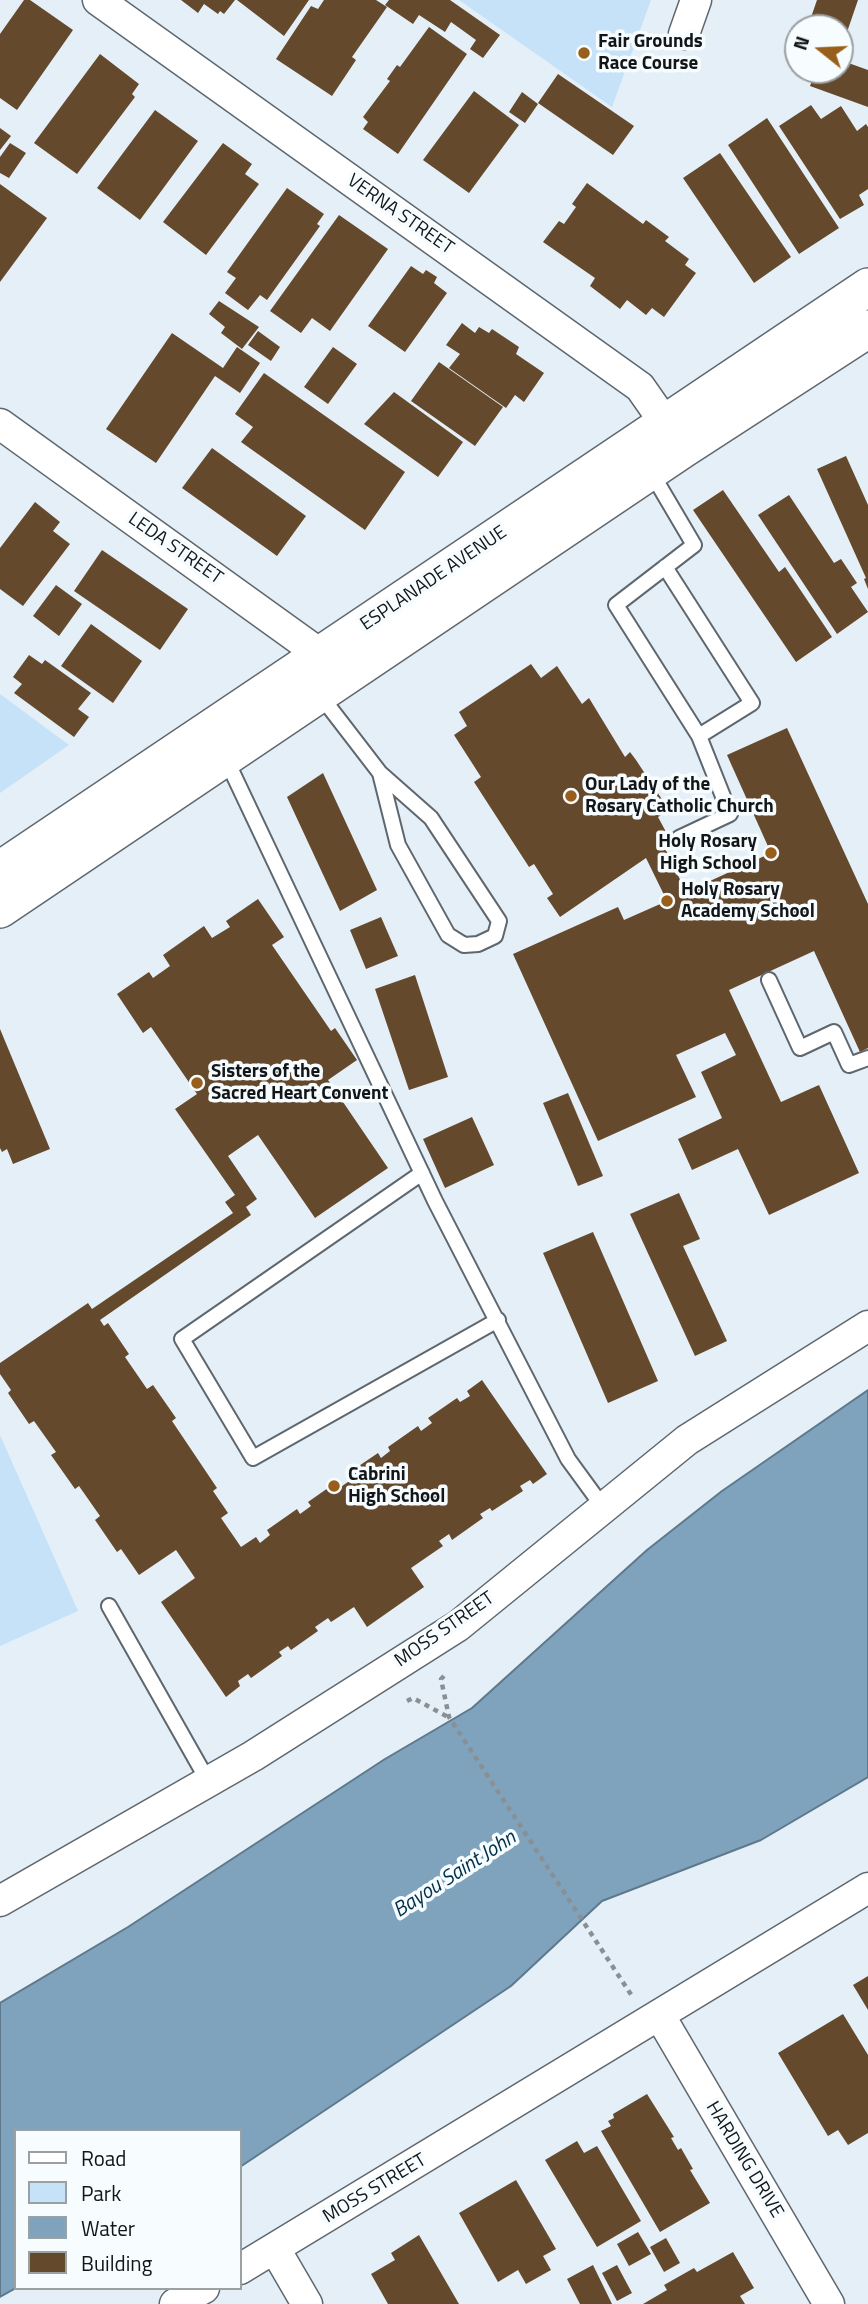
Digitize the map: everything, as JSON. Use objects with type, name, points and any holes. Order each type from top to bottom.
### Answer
[{"type":"street","name":"VERNA STREET","points":[[98,0],[640,387],[673,435]]},
{"type":"street","points":[[684,34],[696,0]]},
{"type":"street","name":"ESPLANADE AVENUE","points":[[330,675],[673,435],[868,287]]},
{"type":"street","name":"ESPLANADE AVENUE","points":[[0,870],[330,675],[650,471],[673,435],[868,329]]},
{"type":"street","name":"LEDA STREET","points":[[0,424],[330,675]]},
{"type":"street","name":"ESPLANADE AVENUE","points":[[0,909],[218,743]]},
{"type":"street","name":"MOSS STREET","points":[[0,1901],[208,1781],[458,1626],[687,1440],[868,1326]]},
{"type":"street","name":"MOSS STREET","points":[[242,2268],[868,1888]]},
{"type":"street","name":"HARDING DRIVE","points":[[654,2020],[829,2304]]},
{"type":"street","points":[[275,2249],[307,2304]]},
{"type":"street","points":[[175,2304],[200,2290]]},
{"type":"lane","points":[[650,471],[694,545],[616,605],[699,736],[730,814],[680,838]]},
{"type":"lane","points":[[666,567],[752,703],[699,736]]},
{"type":"lane","points":[[330,675],[380,773],[398,845],[448,936],[464,944],[478,944],[495,936],[499,921],[431,818],[380,773]]},
{"type":"lane","points":[[218,743],[422,1173],[568,1459],[603,1507]]},
{"type":"lane","points":[[769,980],[800,1048],[834,1032],[849,1065],[868,1058]]},
{"type":"lane","points":[[422,1173],[182,1339],[253,1458],[498,1320]]},
{"type":"lane","points":[[109,1606],[208,1781]]},
{"type":"path","points":[[449,1717],[589,1928],[654,2020]]},
{"type":"green space","name":"Fair Grounds Race Course","points":[[459,0],[651,0],[612,107]]},
{"type":"green space","points":[[0,694],[69,745],[0,793]]},
{"type":"green space","points":[[0,1435],[78,1611],[0,1646]]},
{"type":"water","name":"Bayou Saint John","points":[[868,1390],[868,1777],[761,1840],[602,1901],[511,1986],[242,2166],[242,2129],[14,2129],[14,2289],[0,2297],[0,2003],[128,1927],[385,1759],[472,1708],[647,1550],[722,1491]]},
{"type":"building","points":[[24,0],[30,0],[73,30],[17,110],[0,98],[0,34]]},
{"type":"building","points":[[181,0],[235,0],[224,14],[220,11],[218,14],[204,4],[198,13]]},
{"type":"building","points":[[237,0],[309,0],[284,36]]},
{"type":"building","points":[[324,0],[376,0],[387,7],[352,57],[356,60],[332,96],[276,59],[311,6],[318,9]]},
{"type":"building","points":[[389,0],[450,0],[500,35],[483,58],[470,49],[476,40],[451,22],[445,32],[419,15],[413,24],[385,5]]},
{"type":"building","points":[[817,0],[858,0],[853,14],[812,14]]},
{"type":"building","points":[[429,27],[467,54],[398,154],[363,129],[368,122],[363,117],[390,81],[387,79],[397,65],[400,67]]},
{"type":"building","points":[[100,54],[139,84],[132,94],[135,97],[77,174],[34,143]]},
{"type":"building","points":[[854,65],[868,70],[868,107],[810,86],[854,84]]},
{"type":"building","points":[[558,74],[634,126],[613,155],[538,103]]},
{"type":"building","points":[[474,91],[519,125],[469,193],[423,160]]},
{"type":"building","points":[[522,92],[538,104],[525,123],[509,112]]},
{"type":"building","points":[[811,105],[821,119],[841,106],[857,131],[866,124],[868,127],[868,189],[859,195],[864,205],[840,219],[779,126]]},
{"type":"building","points":[[155,110],[198,141],[140,220],[97,188]]},
{"type":"building","points":[[767,118],[839,228],[799,254],[728,145]]},
{"type":"building","points":[[0,128],[11,136],[0,150]]},
{"type":"building","points":[[10,143],[26,153],[9,178],[0,173],[0,157]]},
{"type":"building","points":[[223,143],[252,164],[245,174],[259,184],[206,255],[163,222]]},
{"type":"building","points":[[720,153],[791,257],[754,283],[683,178]]},
{"type":"building","points":[[587,183],[643,224],[646,220],[669,237],[665,241],[689,259],[685,265],[696,273],[664,317],[652,308],[646,315],[627,300],[620,309],[590,286],[595,278],[543,242],[559,221],[564,224],[576,207],[572,204]]},
{"type":"building","points":[[0,184],[47,218],[0,282]]},
{"type":"building","points":[[287,188],[324,214],[317,224],[320,226],[267,300],[260,295],[248,310],[225,293],[236,278],[227,272]]},
{"type":"building","points":[[339,215],[388,249],[330,331],[312,318],[301,333],[270,311]]},
{"type":"building","points":[[411,266],[423,274],[426,270],[437,277],[434,283],[447,293],[405,352],[368,326]]},
{"type":"building","points":[[219,301],[259,327],[242,349],[221,333],[225,327],[209,314]]},
{"type":"building","points":[[462,323],[475,333],[479,327],[489,333],[492,329],[519,347],[516,354],[544,373],[524,402],[515,395],[506,408],[449,368],[460,354],[446,345]]},
{"type":"building","points":[[258,331],[280,347],[271,361],[248,345]]},
{"type":"building","points":[[172,333],[223,368],[237,347],[260,363],[240,393],[215,376],[156,463],[106,429]]},
{"type":"building","points":[[333,347],[357,364],[328,404],[304,387]]},
{"type":"building","points":[[439,362],[503,407],[475,446],[411,401]]},
{"type":"building","points":[[264,373],[405,472],[365,530],[241,442],[253,427],[235,414]]},
{"type":"building","points":[[394,392],[463,442],[438,477],[364,424]]},
{"type":"building","points":[[212,448],[306,516],[277,556],[182,488]]},
{"type":"building","points":[[846,456],[868,505],[868,589],[864,579],[866,578],[817,469]]},
{"type":"building","points":[[723,490],[779,572],[785,567],[832,637],[796,662],[693,510]]},
{"type":"building","points":[[789,495],[834,563],[841,559],[857,583],[851,587],[868,612],[837,634],[758,515]]},
{"type":"building","points":[[35,502],[60,522],[53,531],[70,544],[23,606],[0,589],[0,548]]},
{"type":"building","points":[[102,550],[188,609],[160,650],[74,591]]},
{"type":"building","points":[[56,585],[82,604],[59,636],[33,616]]},
{"type":"building","points":[[91,624],[142,661],[113,703],[61,666]]},
{"type":"building","points":[[29,655],[42,664],[45,660],[91,693],[78,709],[89,717],[74,737],[14,693],[22,684],[13,677]]},
{"type":"building","points":[[531,664],[541,678],[557,666],[582,704],[589,698],[625,757],[630,752],[636,760],[669,810],[658,817],[665,830],[663,844],[686,892],[771,853],[727,755],[787,728],[868,904],[868,1048],[860,1052],[814,951],[729,990],[781,1102],[819,1085],[859,1173],[769,1215],[738,1149],[692,1170],[678,1139],[722,1118],[701,1072],[736,1055],[725,1033],[676,1055],[696,1097],[598,1141],[513,954],[618,907],[624,920],[667,901],[646,858],[560,917],[547,898],[553,894],[534,864],[529,867],[474,782],[481,777],[454,735],[467,726],[459,712]]},
{"type":"building","points":[[323,773],[377,890],[340,911],[287,797]]},
{"type":"building","points":[[258,899],[284,937],[272,945],[331,1031],[335,1028],[357,1060],[328,1080],[388,1168],[315,1218],[258,1135],[228,1156],[257,1199],[246,1207],[251,1215],[100,1320],[104,1326],[108,1323],[129,1354],[125,1357],[147,1389],[153,1385],[176,1418],[172,1421],[217,1488],[213,1491],[228,1513],[221,1518],[241,1547],[256,1537],[260,1543],[270,1535],[267,1530],[297,1509],[300,1514],[311,1506],[308,1502],[338,1481],[342,1486],[351,1480],[347,1474],[378,1453],[381,1458],[390,1451],[388,1447],[418,1426],[421,1431],[432,1423],[428,1418],[457,1398],[460,1402],[470,1396],[467,1391],[482,1380],[547,1474],[533,1484],[530,1480],[520,1486],[523,1491],[492,1511],[490,1508],[480,1514],[483,1518],[452,1540],[449,1534],[439,1541],[443,1546],[411,1568],[424,1587],[367,1627],[354,1607],[331,1622],[328,1618],[315,1627],[318,1631],[291,1650],[288,1646],[279,1652],[282,1656],[251,1678],[248,1674],[238,1681],[240,1686],[226,1697],[161,1602],[195,1578],[176,1550],[139,1575],[121,1549],[117,1552],[95,1520],[100,1516],[79,1486],[75,1489],[51,1455],[56,1452],[34,1421],[29,1424],[8,1393],[11,1390],[0,1374],[0,1363],[88,1303],[92,1309],[233,1213],[225,1202],[235,1195],[175,1109],[197,1094],[151,1027],[143,1033],[117,994],[149,972],[153,978],[170,966],[163,955],[204,926],[212,938],[230,927],[226,921]]},
{"type":"building","points":[[381,917],[398,956],[366,969],[350,930]]},
{"type":"building","points":[[415,975],[448,1077],[409,1090],[375,989]]},
{"type":"building","points":[[0,1029],[50,1149],[13,1164],[7,1149],[2,1152],[0,1148]]},
{"type":"building","points":[[568,1093],[603,1176],[578,1186],[543,1103]]},
{"type":"building","points":[[472,1117],[494,1165],[445,1188],[423,1139]]},
{"type":"building","points":[[679,1193],[700,1239],[683,1246],[727,1341],[695,1356],[630,1214]]},
{"type":"building","points":[[593,1232],[658,1381],[608,1403],[543,1253]]},
{"type":"building","points":[[868,1976],[868,2010],[853,1985]]},
{"type":"building","points":[[843,2014],[868,2055],[868,2133],[848,2145],[838,2130],[828,2136],[778,2053]]},
{"type":"building","points":[[647,2094],[674,2137],[671,2138],[678,2150],[681,2148],[693,2169],[690,2170],[710,2203],[660,2232],[601,2131],[611,2126],[608,2121],[614,2118],[613,2114]]},
{"type":"building","points":[[577,2141],[584,2153],[597,2146],[641,2221],[597,2247],[545,2160]]},
{"type":"building","points":[[516,2180],[556,2249],[543,2256],[551,2270],[526,2284],[518,2270],[498,2282],[459,2213]]},
{"type":"building","points":[[638,2232],[651,2254],[629,2266],[617,2244]]},
{"type":"building","points":[[419,2235],[459,2304],[388,2304],[371,2274],[395,2260],[391,2253]]},
{"type":"building","points":[[666,2238],[680,2263],[664,2272],[650,2247]]},
{"type":"building","points":[[733,2252],[754,2288],[740,2296],[745,2304],[643,2304],[667,2290],[664,2285],[694,2268],[697,2272]]},
{"type":"building","points":[[593,2265],[612,2304],[580,2304],[567,2279]]},
{"type":"building","points":[[617,2265],[632,2293],[617,2301],[602,2273]]},
{"type":"place","name":"Fair Grounds Race Course","points":[[584,53]]},
{"type":"place","name":"Our Lady of the Rosary Catholic Church","points":[[571,796]]},
{"type":"place","name":"Holy Rosary High School","points":[[771,853]]},
{"type":"place","name":"Holy Rosary Academy School","points":[[667,901]]},
{"type":"place","name":"Sisters of the Sacred Heart Convent","points":[[197,1083]]},
{"type":"place","name":"Cabrini High School","points":[[334,1486]]}]
